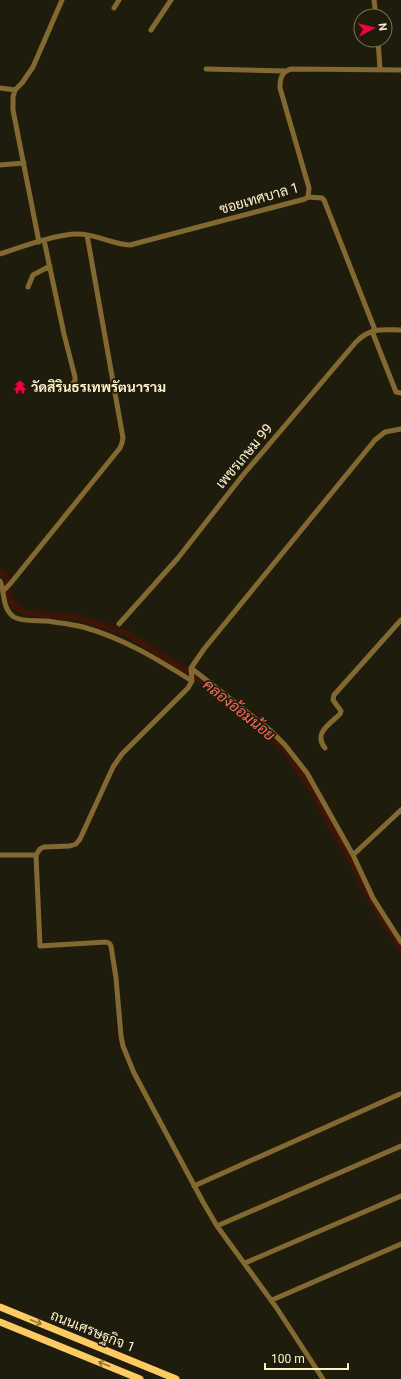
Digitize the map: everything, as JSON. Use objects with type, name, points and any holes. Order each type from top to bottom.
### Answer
[{"type":"main road","name":"ถนนเศรษฐกิจ 1","points":[[0,1307],[176,1379]]},
{"type":"main road","name":"ถนนเศรษฐกิจ 1","points":[[0,1322],[140,1379]]},
{"type":"street","points":[[62,0],[33,67],[15,90],[13,97],[13,110],[42,241],[50,266],[64,334],[75,377],[75,381],[70,386]]},
{"type":"street","points":[[114,8],[119,0]]},
{"type":"street","points":[[151,30],[171,0]]},
{"type":"street","points":[[379,48],[380,69]]},
{"type":"street","points":[[206,69],[285,71],[291,69],[401,70]]},
{"type":"street","name":"ซอยเทศบาล 1","points":[[0,254],[42,241],[72,234],[87,235],[130,245],[308,198],[309,188],[280,88],[281,78],[285,71]]},
{"type":"street","points":[[0,88],[15,90]]},
{"type":"street","points":[[0,165],[24,163]]},
{"type":"street","points":[[308,198],[322,198],[324,200],[396,392],[401,393]]},
{"type":"street","points":[[3,590],[10,584],[68,513],[120,448],[122,443],[123,438],[87,235]]},
{"type":"street","points":[[28,287],[33,275],[50,266]]},
{"type":"street","points":[[373,330],[401,330]]},
{"type":"street","name":"เพชรเกษม 99","points":[[119,624],[178,558],[243,475],[356,342],[362,336],[373,330]]},
{"type":"street","points":[[323,1379],[272,1300],[262,1288],[246,1263],[217,1226],[134,1073],[123,1046],[121,1036],[116,978],[111,946],[106,942],[40,946],[36,855],[40,848],[70,846],[76,844],[80,839],[117,760],[184,691],[192,680],[191,669],[204,649],[375,440],[384,432],[401,429]]},
{"type":"street","points":[[0,581],[6,608],[14,617],[20,620],[47,621],[82,627],[140,649],[192,680]]},
{"type":"street","points":[[325,748],[320,741],[321,735],[341,712],[333,700],[334,695],[401,620]]},
{"type":"street","points":[[191,669],[271,731],[285,745],[307,773],[352,855],[373,898],[401,942]]},
{"type":"street","points":[[352,855],[401,810]]},
{"type":"street","points":[[0,855],[36,855]]},
{"type":"street","points":[[194,1186],[400,1094]]},
{"type":"street","points":[[217,1226],[401,1146]]},
{"type":"street","points":[[246,1263],[401,1196]]},
{"type":"street","points":[[272,1300],[401,1244]]},
{"type":"waterway","name":"คลองอ้อมน้อย","points":[[0,571],[7,579],[8,595],[13,605],[23,612],[75,617],[126,633],[207,684]]},
{"type":"waterway","name":"คลองอ้อมน้อย","points":[[224,697],[284,748],[316,797],[354,865],[364,889],[401,949]]},
{"type":"place","name":"วัดสิรินธรเทพรัตนาราม","points":[[20,387]]}]
